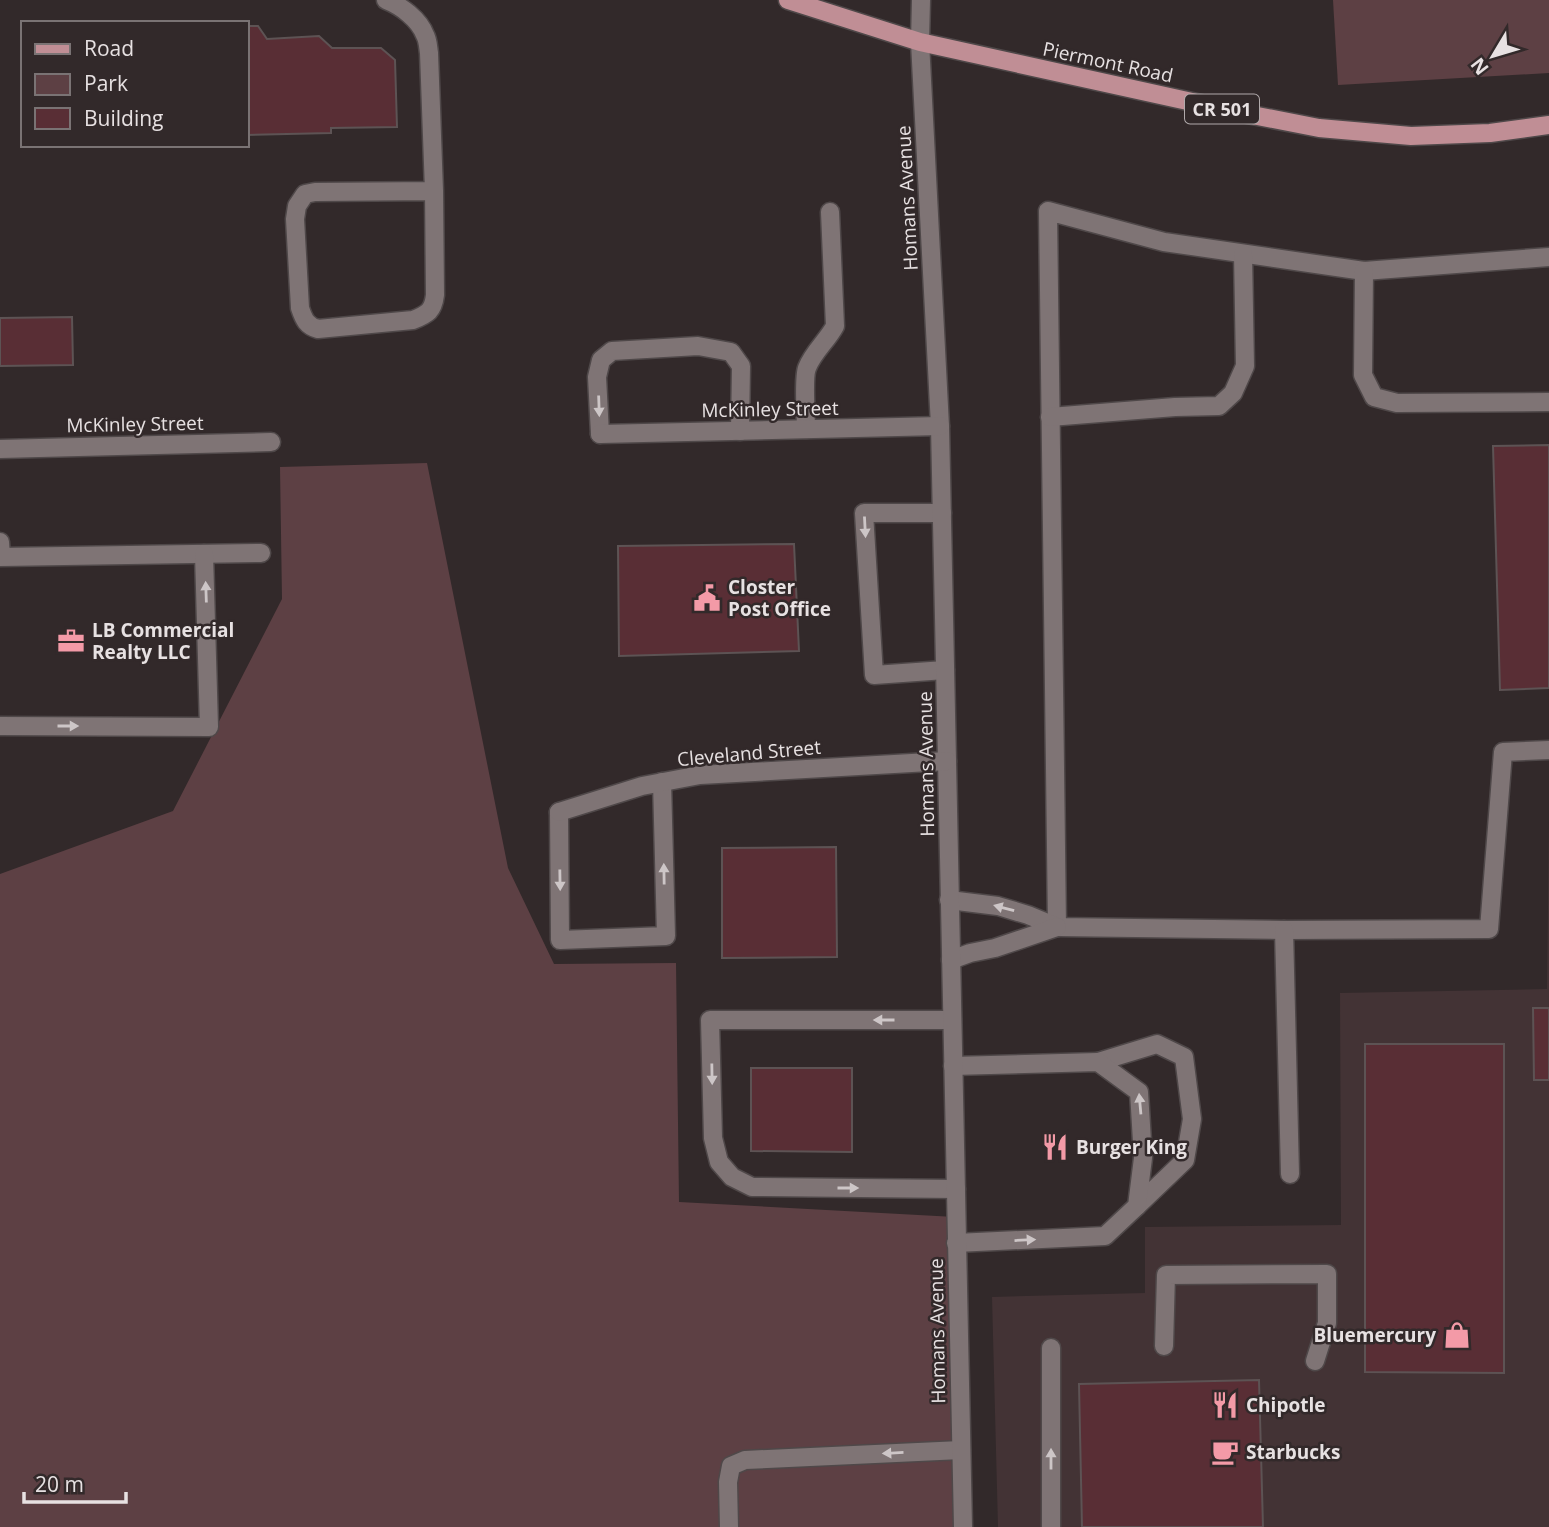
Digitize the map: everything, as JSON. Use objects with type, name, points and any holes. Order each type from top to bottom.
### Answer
[{"type":"main road","name":"Piermont Road","points":[[788,0],[920,42],[1319,128],[1411,136],[1490,133],[1549,125]]},
{"type":"street","points":[[386,0],[399,5],[413,19],[425,35],[429,53],[435,191],[433,307],[424,316],[413,320],[318,329],[309,326],[300,309],[295,219],[297,206],[305,194],[435,191]]},
{"type":"street","name":"Homans Avenue","points":[[921,0],[920,42],[940,426],[963,1527]]},
{"type":"street","points":[[1057,927],[1048,211],[1164,242],[1364,271],[1549,257]]},
{"type":"street","points":[[806,429],[806,370],[835,326],[830,212]]},
{"type":"street","points":[[1050,417],[1219,406],[1233,393],[1245,366],[1242,254]]},
{"type":"street","points":[[1364,271],[1363,375],[1374,397],[1397,403],[1549,402]]},
{"type":"street","name":"McKinley Street","points":[[740,431],[741,366],[731,352],[698,346],[612,351],[601,360],[597,377],[600,434],[740,431],[940,426]]},
{"type":"street","name":"McKinley Street","points":[[0,449],[271,442]]},
{"type":"street","points":[[942,513],[864,513],[874,675],[945,670]]},
{"type":"street","points":[[0,542],[0,558],[261,552]]},
{"type":"street","points":[[0,726],[209,727],[204,554]]},
{"type":"street","points":[[951,960],[1057,927],[1489,929],[1503,752],[1549,750]]},
{"type":"street","name":"Cleveland Street","points":[[662,782],[666,936],[561,940],[559,812],[642,786],[662,782],[700,775],[947,761]]},
{"type":"street","points":[[949,900],[998,906],[1057,927]]},
{"type":"street","points":[[1284,930],[1290,1174]]},
{"type":"street","points":[[952,1020],[710,1020],[713,1138],[719,1162],[732,1177],[752,1187],[956,1189]]},
{"type":"street","points":[[953,1066],[1098,1062],[1157,1044],[1184,1058],[1192,1119],[1185,1160],[1105,1236],[956,1243]]},
{"type":"street","points":[[1098,1062],[1139,1092],[1143,1158],[1137,1206]]},
{"type":"street","points":[[1164,1346],[1166,1275],[1327,1274],[1327,1323],[1315,1361]]},
{"type":"street","points":[[1051,1348],[1051,1527]]},
{"type":"street","points":[[729,1527],[731,1466],[745,1460],[961,1450]]},
{"type":"shaded area","points":[[1549,822],[1549,1527],[998,1527],[992,1297],[1145,1293],[1145,1227],[1341,1225],[1340,993],[1547,989]]},
{"type":"green space","points":[[1333,0],[1549,0],[1549,73],[1338,85]]},
{"type":"green space","points":[[427,463],[508,868],[554,964],[676,963],[679,1202],[955,1217],[962,1527],[0,1527],[0,874],[173,811],[282,599],[280,467]]},
{"type":"building","points":[[248,26],[258,26],[267,39],[319,36],[332,48],[381,48],[395,60],[397,127],[331,128],[331,133],[248,135]]},
{"type":"building","points":[[72,317],[73,365],[0,366],[0,318]]},
{"type":"building","points":[[1549,445],[1549,688],[1500,690],[1493,446]]},
{"type":"building","name":"Closter Post Office","points":[[794,544],[799,651],[619,656],[618,546]]},
{"type":"building","points":[[836,847],[837,957],[722,958],[722,848]]},
{"type":"building","points":[[1533,1008],[1549,1008],[1549,1080],[1534,1080]]},
{"type":"building","points":[[1365,1044],[1504,1044],[1504,1373],[1365,1372]]},
{"type":"building","points":[[751,1068],[852,1068],[852,1152],[751,1151]]},
{"type":"building","points":[[1259,1380],[1263,1527],[1082,1527],[1079,1384]]},
{"type":"place","name":"Closter Post Office","points":[[707,598]]},
{"type":"place","name":"LB Commercial Realty LLC","points":[[71,641]]},
{"type":"place","name":"Burger King","points":[[1055,1147]]},
{"type":"place","name":"Bluemercury","points":[[1457,1335]]},
{"type":"place","name":"Chipotle","points":[[1225,1405]]},
{"type":"place","name":"Starbucks","points":[[1225,1452]]}]
